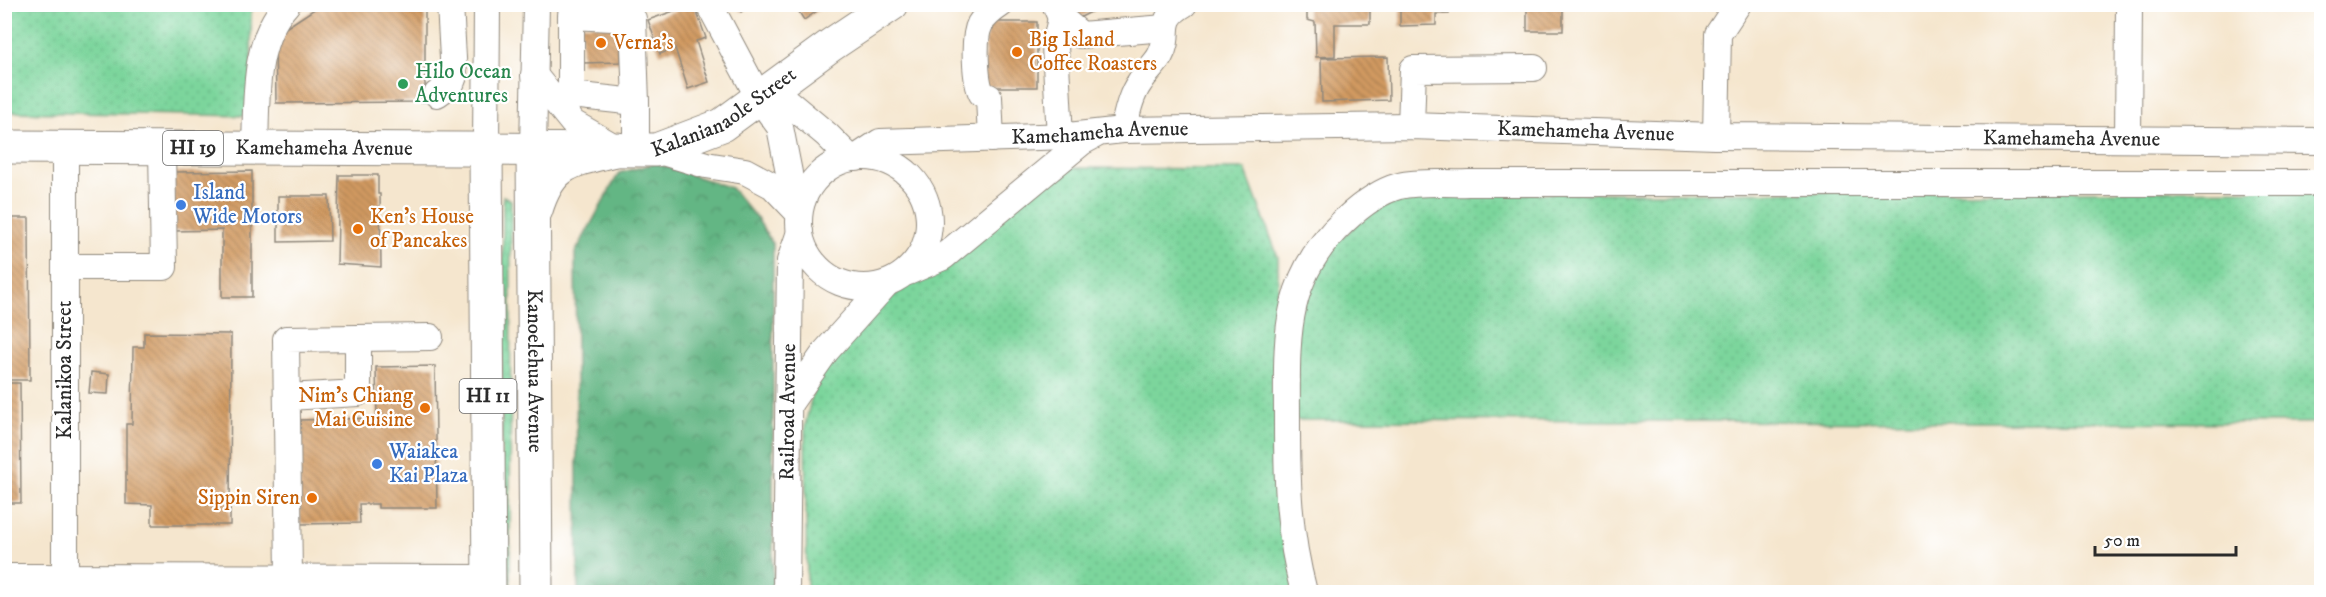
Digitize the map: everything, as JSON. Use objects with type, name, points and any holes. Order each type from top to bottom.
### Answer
[{"type":"main road","name":"Kalanianaole Street","points":[[533,149],[636,149],[722,125],[831,45],[892,4]]},
{"type":"main road","name":"Kamehameha Avenue","points":[[4,147],[533,149]]},
{"type":"main road","name":"HI 11","points":[[486,149],[489,585]]},
{"type":"main road","name":"Kanoelehua Avenue","points":[[533,149],[536,592]]},
{"type":"main road","points":[[534,217],[543,191],[556,170],[575,161],[636,149]]},
{"type":"street","points":[[255,148],[258,73],[265,41],[287,4]]},
{"type":"street","points":[[437,94],[451,84],[454,76],[450,4]]},
{"type":"street","points":[[486,149],[487,4]]},
{"type":"street","points":[[533,149],[536,4]]},
{"type":"street","points":[[709,4],[766,93],[853,158]]},
{"type":"street","points":[[991,139],[989,97],[982,94],[977,86],[976,40],[979,26],[988,13],[1001,4]]},
{"type":"street","points":[[534,75],[573,123],[636,149],[706,165],[745,171],[773,186],[796,216],[808,255],[819,270],[832,280],[851,287],[871,288],[943,257],[1082,142],[1113,130],[1138,84],[1161,54],[1165,43],[1166,20],[1172,11],[1184,4]]},
{"type":"street","points":[[1716,136],[1719,34],[1738,4]]},
{"type":"street","points":[[2128,139],[2129,4]]},
{"type":"street","points":[[636,102],[571,95],[571,10],[633,19],[636,102],[636,149]]},
{"type":"street","points":[[1058,11],[1080,35],[1165,28]]},
{"type":"street","points":[[1058,11],[1055,46],[1060,136]]},
{"type":"street","points":[[1411,126],[1413,69],[1534,68]]},
{"type":"street","name":"Railroad Avenue","points":[[766,93],[780,127],[796,216],[790,261],[786,592]]},
{"type":"street","name":"Kamehameha Avenue","points":[[853,158],[880,142],[1060,136],[1113,130],[1411,126],[1716,136],[2322,141]]},
{"type":"street","name":"Kalanikoa Street","points":[[65,147],[65,585]]},
{"type":"street","points":[[65,267],[164,267],[162,148]]},
{"type":"street","points":[[789,404],[826,351],[920,257],[928,239],[931,219],[927,200],[917,182],[903,168],[885,160],[853,158],[833,164],[819,175],[808,188],[796,216]]},
{"type":"street","points":[[1304,592],[1293,551],[1287,499],[1287,336],[1297,288],[1309,261],[1326,237],[1358,208],[1399,186],[1467,183],[2322,183]]},
{"type":"street","points":[[289,578],[286,339],[430,337]]},
{"type":"street","points":[[288,396],[358,393],[358,338]]},
{"type":"street","points":[[4,577],[65,585],[289,578],[489,585]]},
{"type":"green space","points":[[5,5],[251,5],[252,116],[5,112]]},
{"type":"green space","points":[[656,163],[731,188],[758,220],[773,244],[773,592],[578,592],[575,253],[619,173]]},
{"type":"green space","points":[[1065,168],[1245,169],[1278,257],[1279,341],[1295,592],[807,592],[805,426],[812,395],[825,363],[871,312]]},
{"type":"green space","points":[[2321,190],[2321,423],[1294,420],[1297,318],[1321,258],[1373,209],[1420,194]]},
{"type":"green space","points":[[503,196],[511,200],[510,592],[501,592]]},
{"type":"building","points":[[322,4],[425,4],[425,102],[276,103],[275,35]]},
{"type":"building","points":[[694,4],[706,38],[696,41],[709,82],[688,89],[675,48],[660,54],[648,20]]},
{"type":"building","points":[[794,4],[827,4],[804,20]]},
{"type":"building","points":[[1068,4],[1107,4],[1077,19]]},
{"type":"building","points":[[1307,4],[1370,4],[1370,24],[1335,24],[1335,56],[1316,57],[1315,22],[1307,20]]},
{"type":"building","points":[[1400,4],[1496,4],[1496,7],[1449,7],[1449,14],[1436,14],[1436,25],[1400,26]]},
{"type":"building","points":[[1527,4],[1563,4],[1563,31],[1527,31]]},
{"type":"building","points":[[736,5],[751,5],[741,12]]},
{"type":"building","points":[[987,22],[1037,22],[1037,87],[982,87]]},
{"type":"building","name":"Verna's","points":[[620,24],[621,62],[582,63],[581,25]]},
{"type":"building","points":[[1388,57],[1389,100],[1322,102],[1321,58]]},
{"type":"building","points":[[252,171],[252,297],[222,297],[222,230],[173,231],[173,172]]},
{"type":"building","name":"Ken's House of Pancakes","points":[[339,175],[378,175],[381,267],[337,264]]},
{"type":"building","points":[[278,196],[329,196],[330,241],[278,242]]},
{"type":"building","points":[[5,218],[29,218],[30,380],[5,380]]},
{"type":"building","points":[[144,333],[231,334],[230,525],[152,525],[152,505],[126,504],[126,424],[132,424],[133,347],[144,347]]},
{"type":"building","points":[[435,366],[437,508],[378,508],[378,504],[359,504],[360,523],[300,524],[299,420],[377,418],[376,367]]},
{"type":"building","points":[[91,372],[109,374],[108,394],[89,393]]},
{"type":"building","points":[[4,383],[20,383],[21,503],[4,503]]},
{"type":"place","name":"Verna's","points":[[601,43]]},
{"type":"place","name":"Big Island Coffee Roasters","points":[[1017,52]]},
{"type":"place","name":"Hilo Ocean Adventures","points":[[403,84]]},
{"type":"place","name":"Island Wide Motors","points":[[181,205]]},
{"type":"place","name":"Ken's House of Pancakes","points":[[358,229]]},
{"type":"place","name":"Nim's Chiang Mai Cuisine","points":[[425,408]]},
{"type":"place","name":"Waiakea Kai Plaza","points":[[377,464]]},
{"type":"place","name":"Sippin Siren","points":[[312,498]]}]
